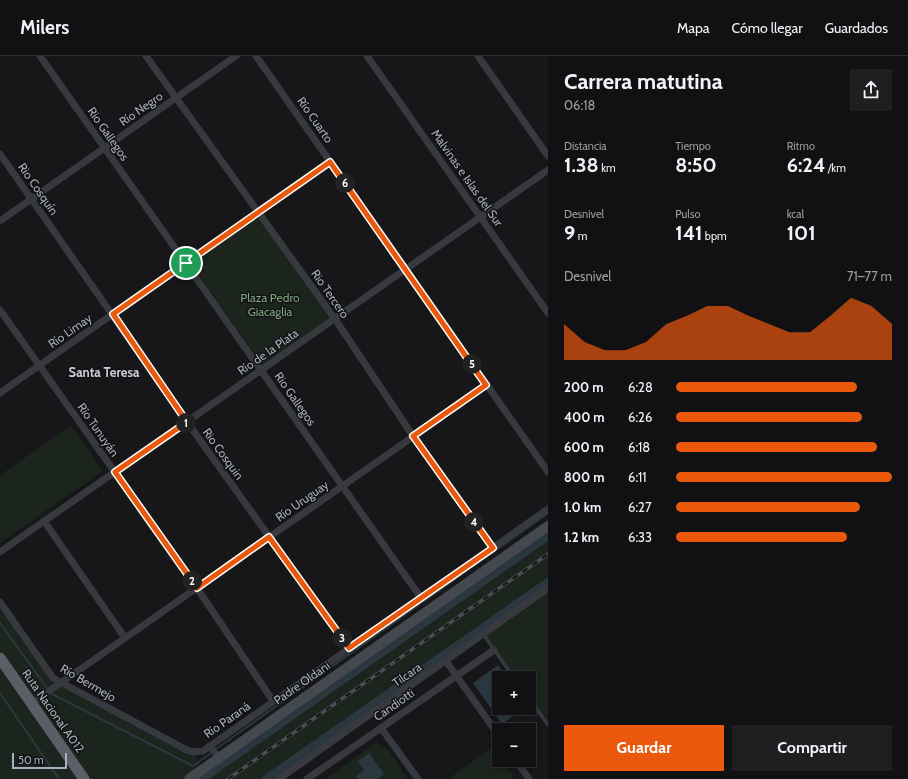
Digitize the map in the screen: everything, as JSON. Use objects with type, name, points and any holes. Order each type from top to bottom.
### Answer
[{"type":"highway","name":"Ruta Nacional A012","points":[[0,658],[84,779]]},
{"type":"main road","name":"Padre Oldani","points":[[189,779],[548,526]]},
{"type":"street","name":"Rio Gallegos","points":[[40,56],[421,598]]},
{"type":"street","name":"Rio Tercero","points":[[146,56],[335,319],[413,436],[493,548]]},
{"type":"street","name":"Río Negro","points":[[0,221],[236,56]]},
{"type":"street","name":"Río Cuarto","points":[[256,56],[548,472]]},
{"type":"street","name":"Malvinas e Islas del Sur","points":[[367,56],[548,313]]},
{"type":"street","points":[[478,56],[548,156]]},
{"type":"street","name":"Rio Cosquín","points":[[0,154],[187,422],[349,648]]},
{"type":"street","name":"Río Limay","points":[[0,393],[330,162]]},
{"type":"street","name":"Río de la Plata","points":[[0,552],[548,170]]},
{"type":"street","name":"Río Tunuyán","points":[[0,310],[197,588],[273,701]]},
{"type":"street","name":"Río Uruguay","points":[[32,703],[486,385]]},
{"type":"street","name":"Río Paraná","points":[[193,752],[202,751],[548,509]]},
{"type":"street","points":[[44,521],[125,638]]},
{"type":"street","name":"Tilcara","points":[[280,779],[548,588]]},
{"type":"street","name":"Río Bermejo","points":[[0,602],[53,678],[193,752]]},
{"type":"street","name":"Candiotti","points":[[307,779],[494,650]]},
{"type":"street","points":[[446,661],[492,726]]},
{"type":"street","points":[[381,728],[418,779]]},
{"type":"street","points":[[209,746],[220,758]]},
{"type":"street","points":[[521,767],[529,779]]},
{"type":"lane","points":[[483,634],[509,671]]},
{"type":"lane","points":[[536,708],[548,725]]},
{"type":"green space","name":"Plaza Pedro Giacaglia","points":[[255,218],[259,218],[329,316],[329,321],[262,365],[194,268],[199,259]]},
{"type":"green space","points":[[71,426],[103,471],[0,543],[0,475]]},
{"type":"green space","points":[[548,526],[548,725],[536,708],[536,671],[509,671],[483,634],[279,779],[0,779],[0,602],[53,678],[193,752],[203,770]]},
{"type":"green space","points":[[376,743],[386,747],[408,779],[325,779]]},
{"type":"green space","points":[[492,748],[492,767],[506,767],[515,779],[448,779]]},
{"type":"shaded area","points":[[498,665],[502,671],[492,671],[492,710],[473,683]]},
{"type":"shaded area","points":[[496,715],[514,715],[503,723],[501,723]]},
{"type":"shaded area","points":[[369,753],[384,774],[378,779],[358,779],[356,776],[364,770],[358,761]]},
{"type":"waterway","points":[[216,749],[548,513]]},
{"type":"waterway","points":[[202,779],[548,536]]},
{"type":"waterway","points":[[266,779],[548,582]]},
{"type":"waterway","points":[[0,623],[47,688]]},
{"type":"waterway","points":[[0,693],[59,779]]},
{"type":"waterway","points":[[52,694],[193,766],[211,753]]},
{"type":"railway","points":[[228,779],[548,554]]},
{"type":"district","name":"Santa Teresa","points":[[104,372]]},
{"type":"route","points":[[330,162],[486,385],[413,436],[493,548],[349,648],[269,537],[197,588],[115,472],[187,422],[113,314],[186,263],[330,162]]}]
